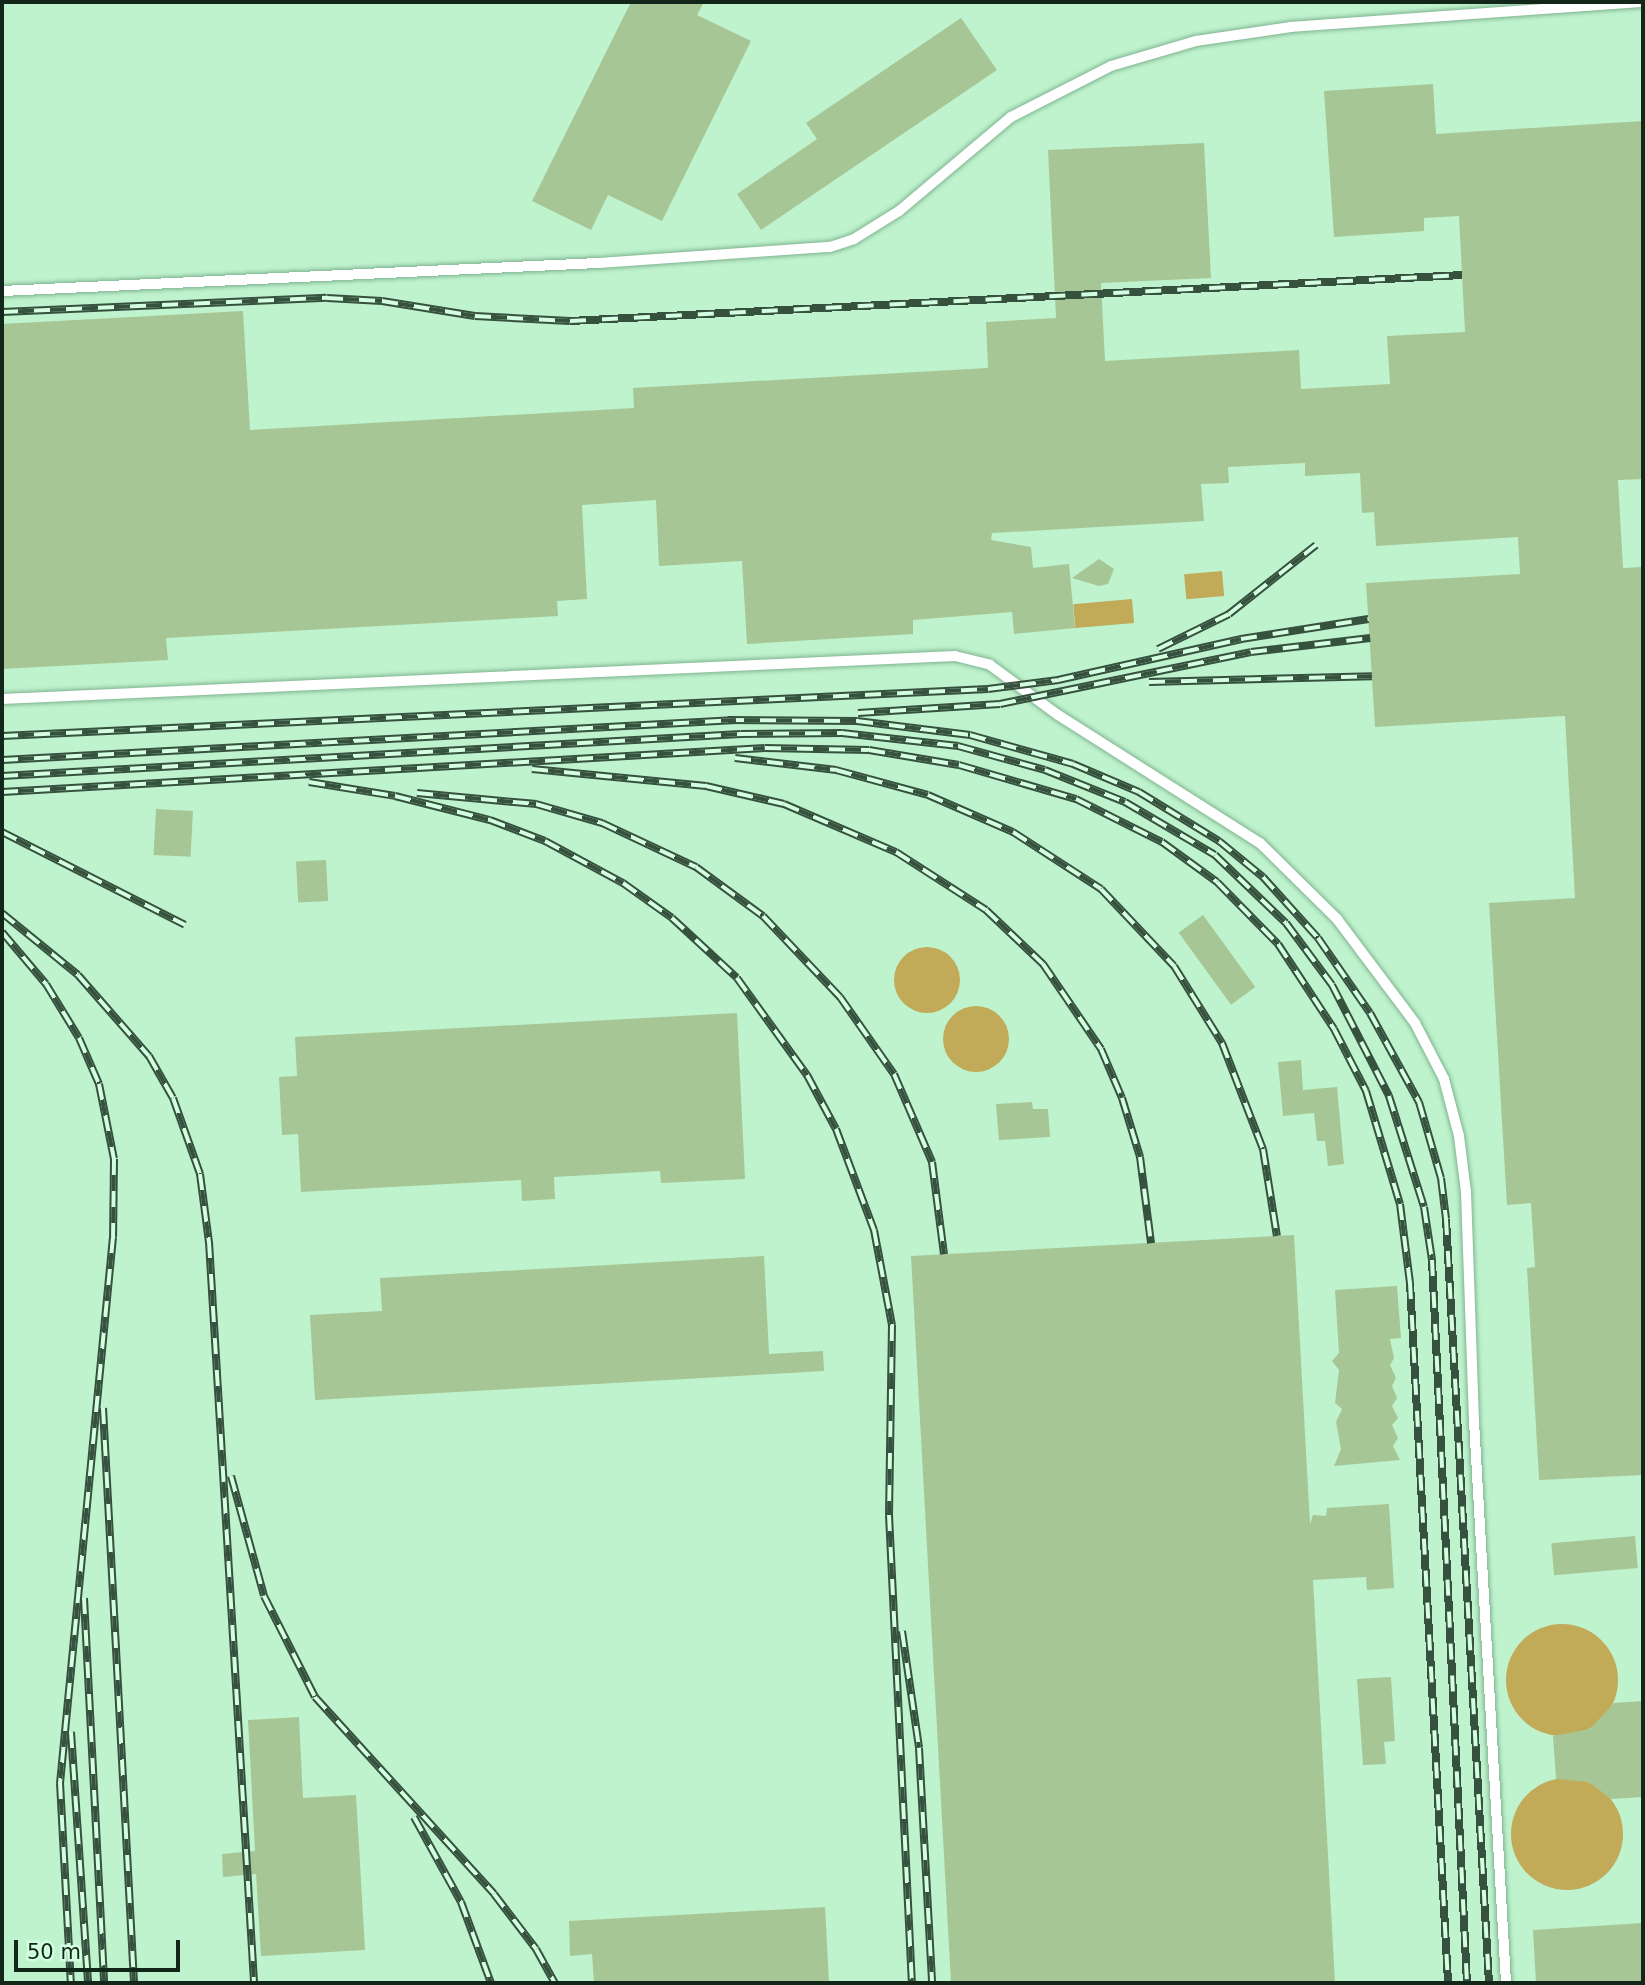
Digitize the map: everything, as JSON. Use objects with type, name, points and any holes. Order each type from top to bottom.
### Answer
[{"type":"lane","points":[[2,291],[809,250],[854,239],[876,227],[1011,117],[1042,98],[1111,66],[1156,52],[1291,27],[1643,2]]},
{"type":"lane","points":[[2,699],[955,656],[990,665],[1058,715],[1260,843],[1337,919],[1415,1023],[1444,1079],[1459,1136],[1466,1192],[1475,1434],[1506,1983]]},
{"type":"shaded area","points":[[1222,571],[1224,596],[1186,599],[1184,574]]},
{"type":"shaded area","points":[[1132,599],[1134,623],[1075,628],[1073,604]]},
{"type":"shaded area","points":[[920,947],[934,947],[946,952],[955,961],[960,980],[958,993],[951,1004],[934,1013],[920,1013],[908,1008],[899,999],[894,987],[894,973],[899,961],[908,952]]},
{"type":"shaded area","points":[[970,1006],[982,1006],[1000,1015],[1007,1026],[1007,1052],[1000,1063],[989,1070],[970,1072],[957,1067],[948,1058],[943,1045],[943,1033],[948,1020],[957,1011]]},
{"type":"shaded area","points":[[1562,1624],[1584,1628],[1602,1640],[1614,1658],[1618,1680],[1614,1702],[1602,1720],[1584,1732],[1562,1736],[1540,1732],[1522,1720],[1510,1702],[1506,1680],[1510,1658],[1522,1640],[1540,1628]]},
{"type":"shaded area","points":[[1567,1778],[1589,1782],[1607,1794],[1619,1812],[1623,1834],[1619,1856],[1607,1874],[1589,1886],[1567,1890],[1545,1886],[1527,1874],[1515,1856],[1511,1834],[1515,1812],[1527,1794],[1545,1782]]},
{"type":"building","points":[[631,2],[704,2],[697,15],[751,41],[662,221],[608,195],[591,230],[532,201]]},
{"type":"building","points":[[961,18],[997,70],[761,230],[737,194],[817,139],[806,123]]},
{"type":"building","points":[[1433,84],[1436,134],[1643,121],[1643,479],[1618,480],[1623,568],[1643,567],[1643,1475],[1539,1480],[1527,1268],[1535,1267],[1531,1203],[1507,1205],[1489,903],[1575,898],[1565,716],[1375,727],[1366,583],[1520,574],[1518,537],[1376,546],[1374,512],[1362,513],[1360,473],[1305,476],[1305,463],[1228,467],[1229,483],[1201,484],[1204,521],[992,533],[991,540],[1031,547],[1033,568],[1069,564],[1075,628],[1014,634],[1012,612],[913,620],[913,634],[747,644],[742,561],[659,566],[656,500],[582,505],[587,599],[557,601],[558,616],[166,638],[168,660],[2,669],[2,324],[243,311],[250,430],[634,408],[633,388],[988,368],[986,322],[1056,318],[1048,150],[1204,143],[1211,278],[1101,283],[1105,361],[1299,350],[1301,389],[1390,384],[1387,336],[1465,332],[1459,216],[1424,218],[1424,231],[1334,237],[1324,91]]},
{"type":"building","points":[[1099,559],[1114,569],[1108,584],[1099,586],[1072,578]]},
{"type":"building","points":[[156,809],[193,811],[191,857],[154,855]]},
{"type":"building","points":[[326,860],[328,901],[298,903],[296,862]]},
{"type":"building","points":[[1203,915],[1255,987],[1231,1005],[1179,933]]},
{"type":"building","points":[[737,1013],[745,1179],[661,1183],[660,1171],[554,1177],[555,1199],[522,1201],[521,1180],[301,1192],[298,1134],[282,1135],[279,1077],[297,1076],[295,1037]]},
{"type":"building","points":[[1301,1060],[1303,1090],[1337,1087],[1344,1164],[1328,1166],[1325,1141],[1317,1141],[1314,1113],[1283,1116],[1278,1062]]},
{"type":"building","points":[[1032,1102],[1033,1109],[1048,1109],[1050,1137],[999,1140],[996,1104]]},
{"type":"building","points":[[1294,1235],[1310,1524],[1313,1515],[1326,1516],[1327,1508],[1389,1504],[1394,1588],[1367,1590],[1366,1577],[1313,1580],[1335,1983],[951,1983],[911,1256]]},
{"type":"building","points":[[764,1256],[769,1354],[823,1351],[824,1371],[315,1400],[310,1315],[382,1311],[380,1278]]},
{"type":"building","points":[[1397,1286],[1401,1338],[1390,1339],[1394,1358],[1390,1365],[1396,1378],[1392,1386],[1397,1398],[1392,1406],[1398,1418],[1392,1425],[1398,1438],[1393,1446],[1400,1460],[1334,1466],[1341,1449],[1336,1422],[1342,1409],[1335,1403],[1339,1370],[1332,1361],[1339,1353],[1335,1290]]},
{"type":"building","points":[[1635,1536],[1638,1568],[1554,1575],[1551,1543]]},
{"type":"building","points":[[1391,1677],[1395,1741],[1384,1742],[1386,1764],[1363,1765],[1357,1679]]},
{"type":"building","points":[[1643,1701],[1643,1797],[1611,1799],[1589,1782],[1556,1779],[1553,1736],[1590,1729],[1614,1703]]},
{"type":"building","points":[[299,1717],[303,1798],[356,1795],[365,1950],[261,1956],[256,1874],[223,1877],[222,1854],[255,1851],[248,1720]]},
{"type":"building","points":[[825,1907],[829,1983],[594,1983],[592,1954],[570,1956],[569,1921]]},
{"type":"building","points":[[1643,1923],[1643,1983],[1536,1983],[1533,1930]]},
{"type":"railway","points":[[2,312],[327,298],[382,301],[475,316],[570,321],[1462,275]]},
{"type":"railway","points":[[1158,649],[1229,614],[1316,545]]},
{"type":"railway","points":[[2,736],[988,689],[1058,680],[1241,639],[1368,619]]},
{"type":"railway","points":[[858,713],[1000,704],[1251,652],[1370,638]]},
{"type":"railway","points":[[1149,682],[1372,676]]},
{"type":"railway","points":[[728,720],[857,721],[970,735],[1073,764],[1139,792],[1219,841],[1263,877],[1318,938],[1370,1013],[1419,1102],[1441,1178],[1446,1219],[1489,1983]]},
{"type":"railway","points":[[2,760],[736,720]]},
{"type":"railway","points":[[2,776],[741,734],[842,733],[958,746],[1045,770],[1125,802],[1215,855],[1286,923],[1332,985],[1389,1096],[1424,1207],[1432,1260],[1467,1983]]},
{"type":"railway","points":[[2,792],[765,748],[869,750],[959,765],[1076,799],[1162,842],[1217,882],[1278,944],[1334,1029],[1366,1091],[1400,1204],[1410,1283],[1448,1983]]},
{"type":"railway","points":[[735,758],[836,770],[928,795],[1013,832],[1101,889],[1174,966],[1222,1043],[1263,1149],[1277,1236]]},
{"type":"railway","points":[[532,769],[706,786],[784,804],[896,852],[986,910],[1043,964],[1101,1049],[1122,1098],[1140,1157],[1151,1243]]},
{"type":"railway","points":[[309,782],[395,796],[490,820],[545,841],[623,883],[672,918],[737,978],[807,1075],[836,1129],[874,1230],[892,1325],[889,1515],[912,1983]]},
{"type":"railway","points":[[417,793],[536,804],[602,823],[696,867],[763,916],[840,997],[894,1074],[932,1162],[944,1254]]},
{"type":"railway","points":[[2,832],[185,925]]},
{"type":"railway","points":[[2,913],[78,975],[149,1056],[173,1098],[200,1174],[209,1242],[254,1983]]},
{"type":"railway","points":[[2,932],[46,984],[79,1038],[99,1084],[114,1159],[113,1237],[60,1783],[71,1983]]},
{"type":"railway","points":[[103,1408],[134,1983]]},
{"type":"railway","points":[[231,1476],[264,1596],[315,1697],[494,1894],[536,1949],[555,1983]]},
{"type":"railway","points":[[84,1598],[104,1983]]},
{"type":"railway","points":[[902,1631],[919,1748],[932,1983]]},
{"type":"railway","points":[[71,1732],[88,1983]]},
{"type":"railway","points":[[414,1817],[461,1902],[491,1983]]}]
